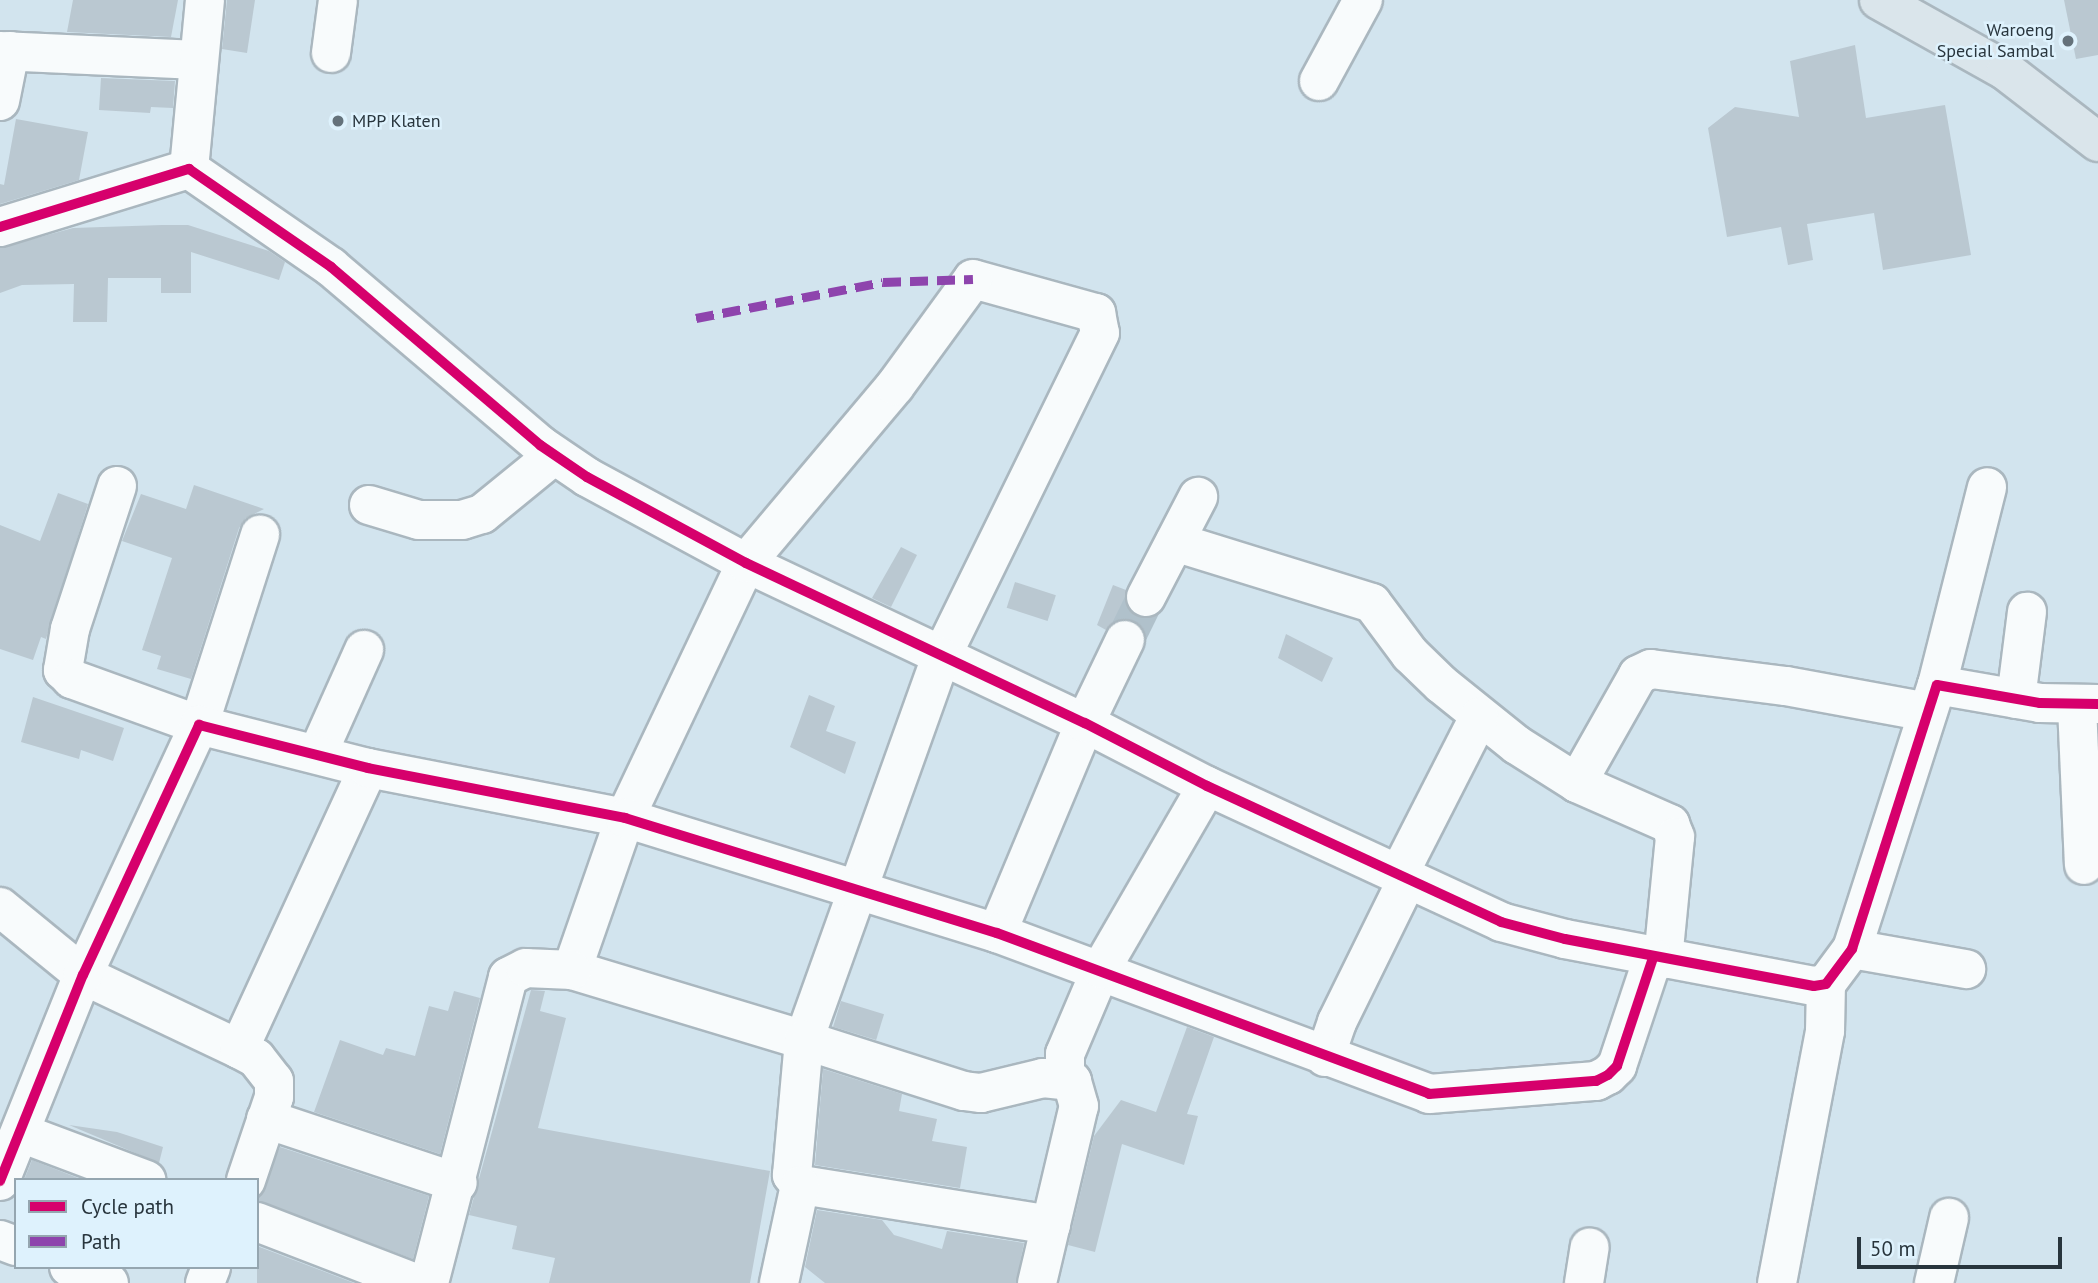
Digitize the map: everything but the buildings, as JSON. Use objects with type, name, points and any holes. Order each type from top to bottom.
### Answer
[{"type":"main road","points":[[1879,0],[2006,71],[2098,142]]},
{"type":"street","points":[[189,169],[205,0]]},
{"type":"street","points":[[331,53],[338,0]]},
{"type":"street","points":[[1319,81],[1363,0]]},
{"type":"street","points":[[0,101],[5,51],[198,60]]},
{"type":"street","points":[[0,227],[189,169]]},
{"type":"street","points":[[189,169],[331,267],[536,440],[746,564],[1085,723],[1207,786],[1510,926],[1658,959],[1814,986],[1826,984]]},
{"type":"street","points":[[572,970],[625,818],[746,564],[895,386],[973,279],[1096,313],[1100,333],[1092,354],[941,657],[855,890],[804,1040],[792,1175],[800,1185],[1051,1225]]},
{"type":"street","points":[[369,505],[419,520],[482,514],[536,440]]},
{"type":"street","points":[[117,486],[70,629],[63,670],[72,680],[199,725],[318,753],[368,768],[625,818],[997,933],[1101,969],[1325,1057],[1429,1094],[1596,1081],[1617,1066],[1658,959],[1675,837],[1670,824],[1577,783],[1479,717],[1410,654],[1372,603],[1175,542]]},
{"type":"street","points":[[1777,1283],[1825,1031],[1826,984],[1852,949],[1933,698],[1986,487]]},
{"type":"street","points":[[1146,597],[1198,497]]},
{"type":"street","points":[[0,1182],[83,975],[199,725],[260,535]]},
{"type":"street","points":[[2015,699],[2027,612]]},
{"type":"street","points":[[997,933],[1085,723],[1125,640]]},
{"type":"street","points":[[318,753],[364,650]]},
{"type":"street","points":[[1577,783],[1638,675],[1651,669],[1786,686],[1933,698],[2015,699],[2088,705],[2084,865]]},
{"type":"street","points":[[1325,1057],[1337,1021],[1479,717]]},
{"type":"street","points":[[240,1049],[368,768]]},
{"type":"street","points":[[1072,1081],[1065,1077],[1063,1062],[1101,969],[1207,786]]},
{"type":"street","points":[[0,907],[83,975],[256,1058],[274,1081],[274,1097],[247,1178]]},
{"type":"street","points":[[1852,949],[1966,969]]},
{"type":"street","points":[[429,1283],[458,1183],[508,977],[526,968],[572,970],[964,1091],[981,1093],[1043,1079],[1072,1081]]},
{"type":"street","points":[[1037,1283],[1078,1118],[1072,1081]]},
{"type":"street","points":[[266,1119],[458,1183]]},
{"type":"street","points":[[21,1133],[141,1178]]},
{"type":"street","points":[[779,1283],[800,1185]]},
{"type":"street","points":[[1934,1283],[1948,1218]]},
{"type":"street","points":[[259,1223],[415,1283]]},
{"type":"street","points":[[74,1269],[109,1283]]},
{"type":"tunnel","points":[[1125,640],[1146,597]]},
{"type":"marked path","points":[[696,318],[883,282],[973,279]]},
{"type":"cycle path","points":[[0,227],[189,169],[331,267],[540,445],[587,477],[746,563],[1085,723],[1207,786],[1501,922],[1565,939],[1814,986],[1826,984],[1852,949],[1937,685],[2040,703],[2098,704]]},
{"type":"cycle path","points":[[0,1181],[83,975],[199,725],[368,768],[625,818],[997,933],[1429,1094],[1596,1081],[1608,1075],[1617,1066],[1653,958]]},
{"type":"place","name":"Waroeng Special Sambal","points":[[2068,41]]},
{"type":"place","name":"MPP Klaten","points":[[338,121]]}]
